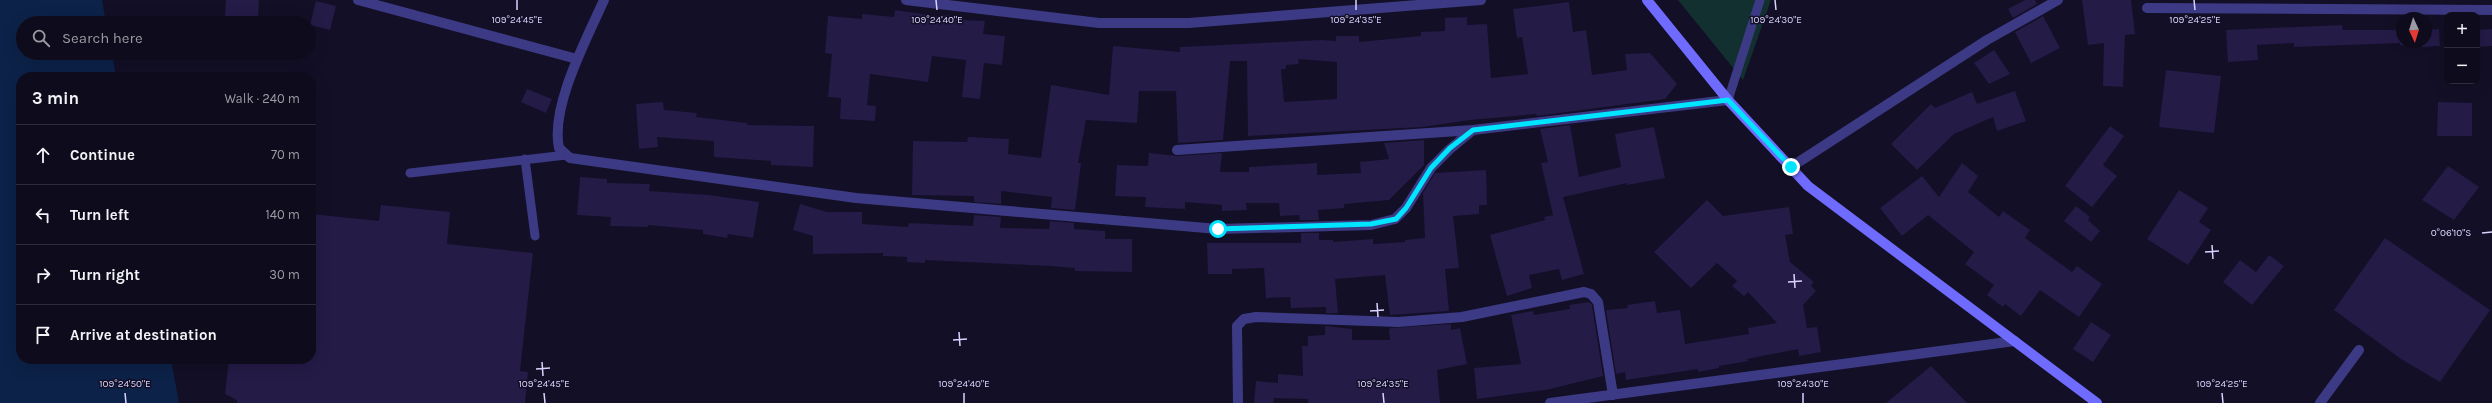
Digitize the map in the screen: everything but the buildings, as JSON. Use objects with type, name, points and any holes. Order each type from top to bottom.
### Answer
[{"type":"main road","points":[[1647,0],[1728,100],[1808,186],[1828,203],[2097,403]]},
{"type":"street","points":[[358,0],[577,59]]},
{"type":"street","points":[[604,0],[577,59],[566,90],[557,126],[559,148],[570,158],[588,162],[856,198],[1233,229],[1371,224],[1396,219],[1406,208],[1431,168],[1450,148],[1473,130]]},
{"type":"street","points":[[906,0],[1099,23],[1189,23],[1481,0]]},
{"type":"street","points":[[1791,167],[1987,40],[2058,0]]},
{"type":"street","points":[[2147,8],[2492,10]]},
{"type":"street","points":[[1176,150],[1473,130],[1728,100]]},
{"type":"street","points":[[1238,403],[1236,326],[1244,319],[1256,317],[1398,322],[1462,317],[1584,292],[1591,294],[1598,302],[1613,395]]},
{"type":"street","points":[[1550,403],[2015,341]]},
{"type":"street","points":[[2320,403],[2359,350]]},
{"type":"lane","points":[[1728,100],[1760,0]]},
{"type":"lane","points":[[410,173],[566,154]]},
{"type":"lane","points":[[525,160],[535,236]]},
{"type":"green space","points":[[1678,0],[1771,0],[1743,80]]},
{"type":"water","points":[[0,0],[102,0],[105,16],[16,16],[16,60],[113,60],[115,72],[16,72],[16,364],[172,364],[179,403],[0,403]]},
{"type":"route","points":[[1218,229],[1371,224],[1396,219],[1406,208],[1431,168],[1450,148],[1473,130],[1655,110],[1728,100],[1791,167]]}]
